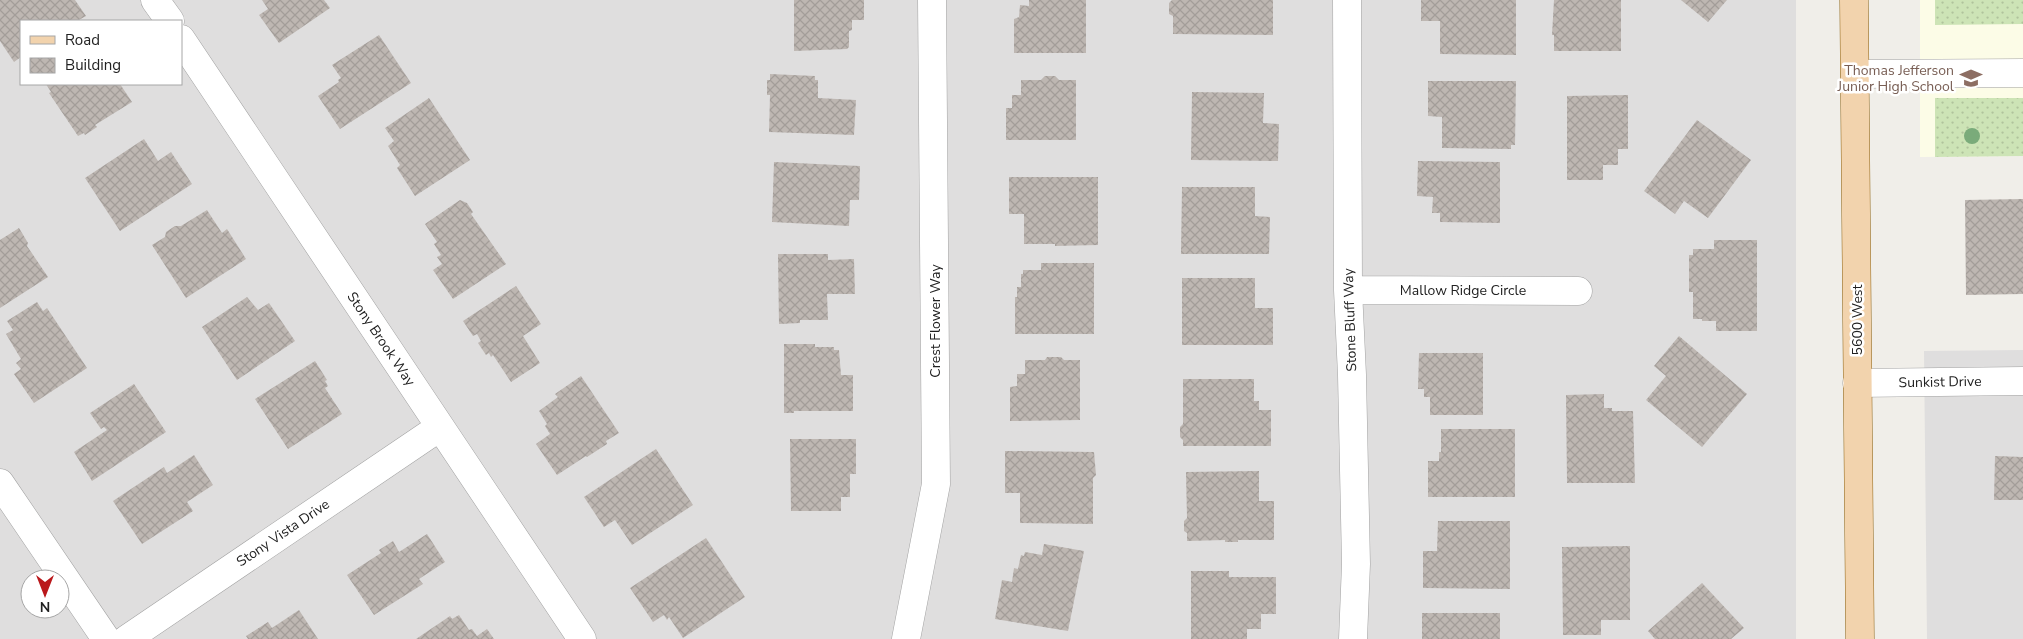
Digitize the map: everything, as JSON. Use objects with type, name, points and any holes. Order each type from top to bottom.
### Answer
[{"type":"main road","name":"5600 West","points":[[1854,0],[1860,639]]},
{"type":"street","points":[[156,0],[169,20]]},
{"type":"street","name":"Crest Flower Way","points":[[906,639],[936,484],[932,0]]},
{"type":"street","name":"Stone Bluff Way","points":[[1347,0],[1348,290],[1356,554],[1353,639]]},
{"type":"street","name":"Stony Brook Way","points":[[182,40],[582,639]]},
{"type":"street","points":[[1855,74],[2023,73]]},
{"type":"street","name":"Mallow Ridge Circle","points":[[1348,290],[1578,291]]},
{"type":"street","name":"Sunkist Drive","points":[[1857,382],[2023,381]]},
{"type":"street","name":"Stony Vista Drive","points":[[127,639],[440,427]]},
{"type":"street","points":[[0,483],[106,639]]},
{"type":"shaded area","points":[[0,0],[1796,0],[1796,639],[0,639]]},
{"type":"shaded area","name":"Thomas Jefferson Junior High School","points":[[1920,0],[2023,0],[2023,156],[1920,157]]},
{"type":"shaded area","points":[[2023,350],[2023,639],[1927,639],[1924,351]]},
{"type":"green space","points":[[1935,0],[2023,0],[2023,24],[1935,25]]},
{"type":"green space","points":[[1935,98],[2023,98],[2023,156],[1935,157]]},
{"type":"building","points":[[0,0],[75,0],[86,16],[79,20],[20,20],[20,58],[14,62],[0,41]]},
{"type":"building","points":[[262,0],[324,0],[330,8],[279,43],[259,15],[268,9]]},
{"type":"building","points":[[794,0],[864,0],[864,20],[852,20],[852,30],[849,31],[849,47],[847,49],[794,51]]},
{"type":"building","points":[[1029,0],[1086,0],[1086,53],[1014,53],[1014,19],[1019,17],[1020,5],[1029,6]]},
{"type":"building","points":[[1172,0],[1273,0],[1273,35],[1173,34],[1173,16],[1169,14],[1169,3]]},
{"type":"building","points":[[1421,0],[1516,0],[1516,55],[1440,54],[1440,21],[1421,21]]},
{"type":"building","points":[[1554,0],[1621,0],[1621,51],[1554,51],[1554,35],[1552,35]]},
{"type":"building","points":[[1681,0],[1727,0],[1708,22]]},
{"type":"building","points":[[379,35],[411,83],[340,129],[318,96],[339,82],[338,80],[341,78],[332,65]]},
{"type":"building","points":[[770,74],[815,76],[815,80],[818,80],[818,98],[856,100],[854,135],[769,132],[770,95],[767,95],[767,80],[770,80]]},
{"type":"building","points":[[1045,76],[1055,76],[1059,80],[1076,80],[1076,140],[1006,140],[1006,108],[1012,108],[1012,95],[1021,95],[1021,80],[1041,80]]},
{"type":"building","points":[[1428,81],[1516,81],[1515,145],[1511,145],[1511,149],[1442,148],[1442,117],[1428,116]]},
{"type":"building","points":[[47,85],[121,85],[132,102],[95,125],[97,127],[85,135],[84,133],[78,136],[49,93],[51,92]]},
{"type":"building","points":[[1192,92],[1264,93],[1263,123],[1279,124],[1278,161],[1191,160]]},
{"type":"building","points":[[1628,95],[1628,149],[1618,149],[1618,165],[1603,165],[1603,180],[1567,180],[1567,96]]},
{"type":"building","points":[[429,98],[470,160],[415,196],[397,168],[400,165],[388,146],[394,141],[385,128]]},
{"type":"building","points":[[1697,120],[1751,160],[1708,218],[1684,201],[1675,214],[1644,191]]},
{"type":"building","points":[[144,139],[158,161],[171,152],[192,184],[120,231],[85,178]]},
{"type":"building","points":[[1418,161],[1500,162],[1500,223],[1440,222],[1440,213],[1432,213],[1433,197],[1417,196]]},
{"type":"building","points":[[774,162],[860,166],[859,200],[850,200],[849,226],[772,222]]},
{"type":"building","points":[[1009,177],[1098,177],[1098,245],[1055,246],[1055,244],[1024,244],[1024,214],[1009,214]]},
{"type":"building","points":[[1182,187],[1255,187],[1255,216],[1270,217],[1269,254],[1181,254]]},
{"type":"building","points":[[2023,199],[2023,294],[1966,295],[1965,200]]},
{"type":"building","points":[[460,200],[467,203],[473,212],[471,214],[506,264],[453,299],[433,270],[442,264],[437,257],[441,255],[434,244],[437,242],[425,224]]},
{"type":"building","points":[[207,210],[222,233],[227,229],[246,259],[186,298],[152,245],[165,237],[166,232],[175,226],[181,226]]},
{"type":"building","points":[[19,228],[28,243],[27,246],[48,277],[0,308],[0,240]]},
{"type":"building","points":[[1714,240],[1757,240],[1757,331],[1716,331],[1716,321],[1693,319],[1693,292],[1689,292],[1689,255],[1693,255],[1693,249],[1714,249]]},
{"type":"building","points":[[778,254],[828,254],[828,260],[854,259],[855,294],[827,294],[828,320],[800,320],[800,323],[779,324]]},
{"type":"building","points":[[1041,263],[1094,263],[1094,334],[1015,334],[1015,297],[1017,297],[1017,287],[1021,287],[1021,274],[1023,274],[1023,270],[1041,270]]},
{"type":"building","points":[[1182,278],[1255,278],[1255,308],[1273,308],[1273,345],[1182,345]]},
{"type":"building","points":[[516,286],[541,324],[523,336],[540,363],[511,382],[493,355],[491,357],[489,353],[486,355],[478,343],[481,341],[477,334],[473,336],[463,321]]},
{"type":"building","points":[[247,297],[258,310],[269,303],[295,341],[237,380],[202,327]]},
{"type":"building","points":[[37,302],[43,311],[47,308],[87,368],[34,403],[14,374],[21,369],[16,363],[21,359],[6,334],[13,330],[7,321]]},
{"type":"building","points":[[1679,336],[1747,394],[1702,447],[1646,400],[1666,376],[1654,366]]},
{"type":"building","points":[[784,344],[815,344],[815,347],[834,347],[834,350],[839,350],[841,375],[853,375],[853,411],[794,411],[794,413],[784,413]]},
{"type":"building","points":[[1419,353],[1483,353],[1483,415],[1430,415],[1430,397],[1424,397],[1424,389],[1418,389]]},
{"type":"building","points":[[1047,357],[1080,360],[1080,420],[1010,421],[1010,387],[1017,386],[1017,374],[1025,374],[1025,360],[1045,360]]},
{"type":"building","points":[[315,361],[327,380],[325,381],[328,386],[325,388],[342,414],[288,449],[255,399]]},
{"type":"building","points":[[581,376],[619,433],[606,441],[607,444],[557,475],[536,444],[550,434],[545,426],[547,424],[539,411],[558,397],[555,394]]},
{"type":"building","points":[[1183,379],[1254,379],[1254,401],[1259,401],[1259,410],[1271,410],[1271,446],[1183,446],[1183,440],[1180,437],[1180,427],[1183,424]]},
{"type":"building","points":[[134,384],[166,432],[92,481],[74,452],[107,430],[104,427],[101,429],[90,413]]},
{"type":"building","points":[[1604,394],[1604,408],[1612,408],[1612,411],[1633,411],[1635,483],[1567,483],[1566,395]]},
{"type":"building","points":[[1441,429],[1515,429],[1515,497],[1428,497],[1428,461],[1439,461]]},
{"type":"building","points":[[790,439],[856,439],[856,474],[850,474],[850,497],[841,497],[841,511],[791,511]]},
{"type":"building","points":[[656,449],[693,505],[632,545],[615,520],[604,527],[584,497]]},
{"type":"building","points":[[1005,451],[1094,452],[1096,475],[1093,478],[1093,524],[1020,523],[1020,493],[1005,493]]},
{"type":"building","points":[[194,455],[213,485],[187,502],[193,511],[142,544],[113,501],[164,467],[167,473]]},
{"type":"building","points":[[1995,456],[2023,457],[2023,500],[1994,500]]},
{"type":"building","points":[[1259,471],[1259,501],[1274,501],[1274,540],[1238,540],[1238,542],[1225,542],[1225,540],[1187,541],[1187,533],[1184,531],[1184,521],[1187,518],[1186,472]]},
{"type":"building","points":[[1438,521],[1510,521],[1510,589],[1423,588],[1423,551],[1437,551]]},
{"type":"building","points":[[427,534],[445,562],[419,579],[423,584],[374,615],[347,575],[381,553],[379,550],[393,541],[399,552]]},
{"type":"building","points":[[706,538],[745,597],[683,638],[669,617],[667,620],[664,615],[653,622],[630,588]]},
{"type":"building","points":[[1044,544],[1084,551],[1068,631],[995,619],[1002,580],[1012,582],[1014,568],[1018,569],[1021,555],[1024,556],[1025,552],[1042,555]]},
{"type":"building","points":[[1630,546],[1630,620],[1601,620],[1601,635],[1563,635],[1562,547]]},
{"type":"building","points":[[1191,571],[1229,571],[1229,577],[1276,577],[1276,614],[1261,614],[1261,629],[1247,629],[1247,639],[1191,639]]},
{"type":"building","points":[[1702,583],[1744,628],[1731,639],[1655,639],[1648,631]]},
{"type":"building","points":[[299,610],[318,639],[248,639],[246,636],[268,622],[272,628]]},
{"type":"building","points":[[1422,613],[1500,613],[1500,639],[1422,639]]},
{"type":"building","points":[[459,615],[469,630],[472,629],[477,636],[487,629],[494,639],[416,639],[450,616],[452,619]]},
{"type":"place","name":"Thomas Jefferson Junior High School","points":[[1971,78]]}]
